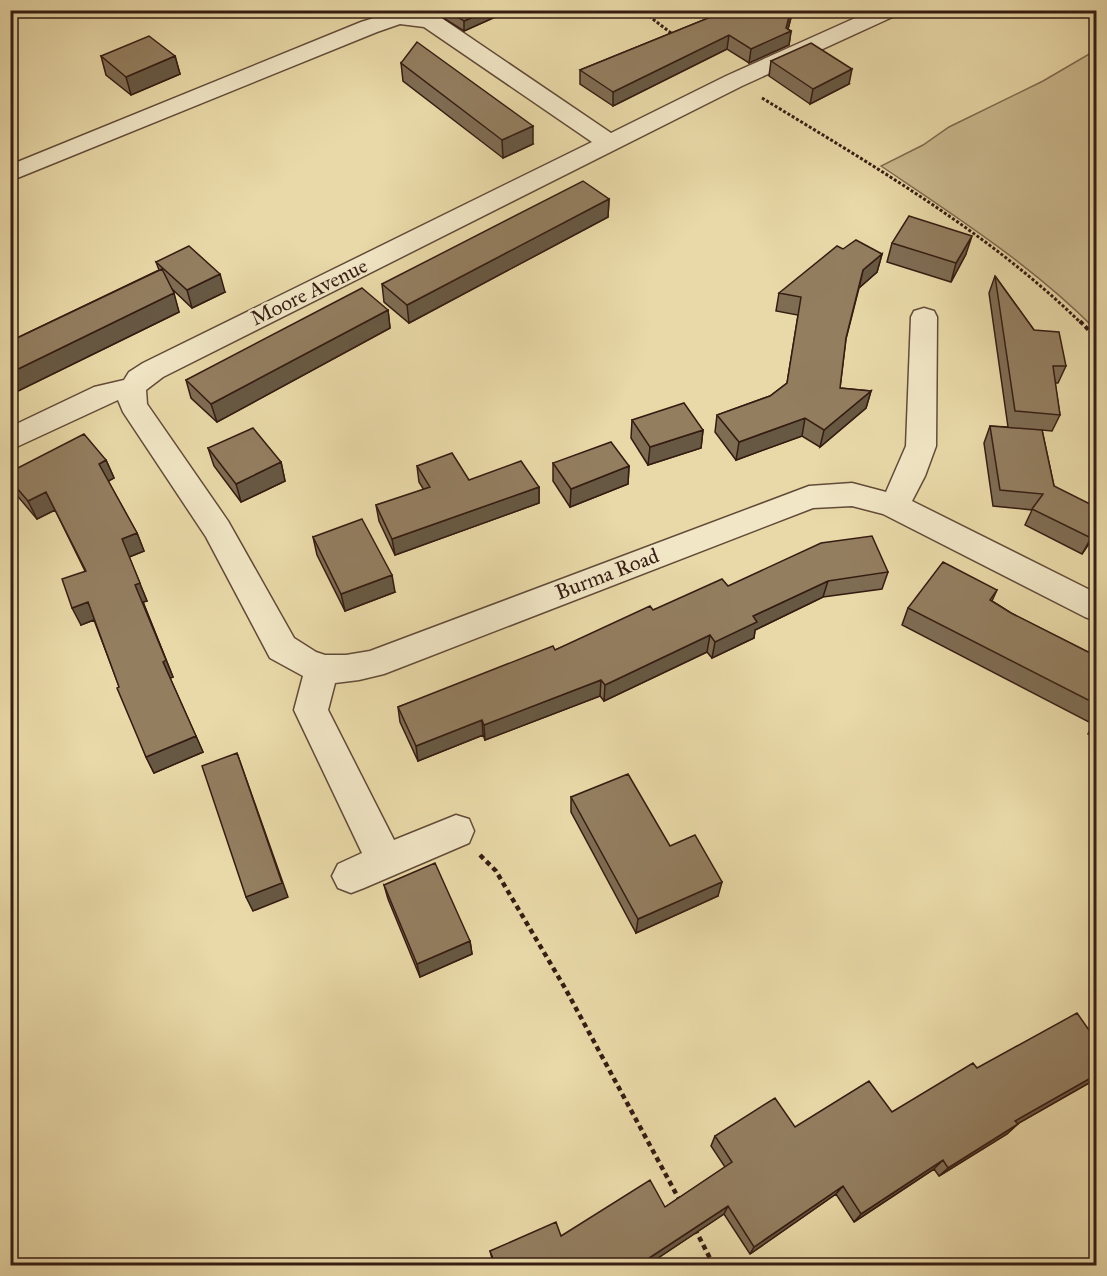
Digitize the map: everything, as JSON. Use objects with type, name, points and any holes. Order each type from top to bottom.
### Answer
[{"type":"street","name":"Moore Avenue","points":[[132,390],[139,379],[153,369],[611,144],[734,81],[892,10]]},
{"type":"street","points":[[10,174],[390,19],[405,16],[419,17],[432,22],[611,144]]},
{"type":"street","points":[[894,506],[910,476],[921,446],[924,317]]},
{"type":"street","points":[[10,440],[104,394],[132,390]]},
{"type":"street","name":"Burma Road","points":[[132,390],[133,405],[217,529],[282,648],[299,661],[321,670],[346,669],[372,664],[809,497],[833,492],[859,493],[894,506],[1096,608]]},
{"type":"street","points":[[321,670],[311,710],[385,861]]},
{"type":"street","points":[[351,876],[456,831]]},
{"type":"path","points":[[881,170],[973,234],[1073,313],[1096,338]]},
{"type":"path","points":[[456,831],[496,871],[565,988],[681,1204]]},
{"type":"path","points":[[692,1224],[714,1266]]},
{"type":"shaded area","points":[[1096,50],[1096,330],[1020,263],[881,166],[923,145],[949,127],[1043,81]]},
{"type":"building","points":[[446,10],[489,10],[464,21]]},
{"type":"building","points":[[728,10],[791,10],[786,28],[791,31],[751,49],[729,35],[613,92],[580,70]]},
{"type":"building","points":[[149,36],[175,56],[126,77],[101,56]]},
{"type":"building","points":[[417,42],[533,126],[502,140],[401,63]]},
{"type":"building","points":[[811,43],[852,69],[813,89],[771,61]]},
{"type":"building","points":[[583,181],[609,199],[407,305],[382,284]]},
{"type":"building","points":[[909,216],[972,236],[956,263],[892,243]]},
{"type":"building","points":[[856,240],[882,254],[863,270],[846,338],[840,388],[871,391],[824,430],[805,418],[739,442],[717,415],[770,396],[787,383],[801,297],[779,293],[837,246],[843,249]]},
{"type":"building","points":[[189,246],[220,274],[187,290],[156,262]]},
{"type":"building","points":[[162,269],[174,293],[10,373],[10,330],[17,338]]},
{"type":"building","points":[[995,276],[1034,330],[1059,332],[1066,366],[1053,366],[1060,415],[1015,411]]},
{"type":"building","points":[[362,288],[388,310],[211,404],[186,380]]},
{"type":"building","points":[[684,403],[703,430],[650,447],[632,420]]},
{"type":"building","points":[[990,426],[1042,430],[1054,486],[1096,507],[1096,529],[1091,538],[1032,509],[1043,494],[1000,490]]},
{"type":"building","points":[[253,428],[281,462],[236,484],[208,448]]},
{"type":"building","points":[[84,434],[106,460],[99,464],[137,533],[122,539],[140,583],[135,585],[166,660],[163,662],[196,736],[146,757],[117,688],[119,687],[88,602],[72,608],[62,579],[86,571],[46,492],[28,501],[10,480],[10,472]]},
{"type":"building","points":[[611,442],[629,466],[571,489],[553,463]]},
{"type":"building","points":[[452,453],[469,480],[521,461],[539,487],[392,539],[376,505],[430,487],[417,466]]},
{"type":"building","points":[[362,519],[392,575],[341,594],[313,537]]},
{"type":"building","points":[[872,536],[888,572],[828,581],[753,616],[757,622],[715,642],[710,635],[605,685],[601,680],[484,725],[482,720],[416,746],[398,707],[553,646],[555,650],[650,606],[653,610],[722,579],[728,586],[821,543]]},
{"type":"building","points":[[943,562],[997,590],[990,600],[1011,613],[1096,656],[1096,704],[908,608]]},
{"type":"building","points":[[237,753],[282,883],[246,897],[202,766]]},
{"type":"building","points":[[628,774],[670,846],[695,835],[722,882],[638,919],[571,797]]},
{"type":"building","points":[[435,863],[470,941],[417,964],[384,885]]},
{"type":"building","points":[[1077,1013],[1096,1040],[1096,1075],[1015,1121],[1018,1124],[948,1168],[943,1160],[861,1214],[843,1186],[754,1247],[728,1206],[637,1266],[608,1266],[604,1259],[590,1266],[496,1266],[490,1251],[556,1222],[561,1236],[650,1180],[665,1207],[732,1162],[715,1136],[775,1098],[795,1127],[869,1081],[892,1112],[973,1063],[977,1068]]}]
